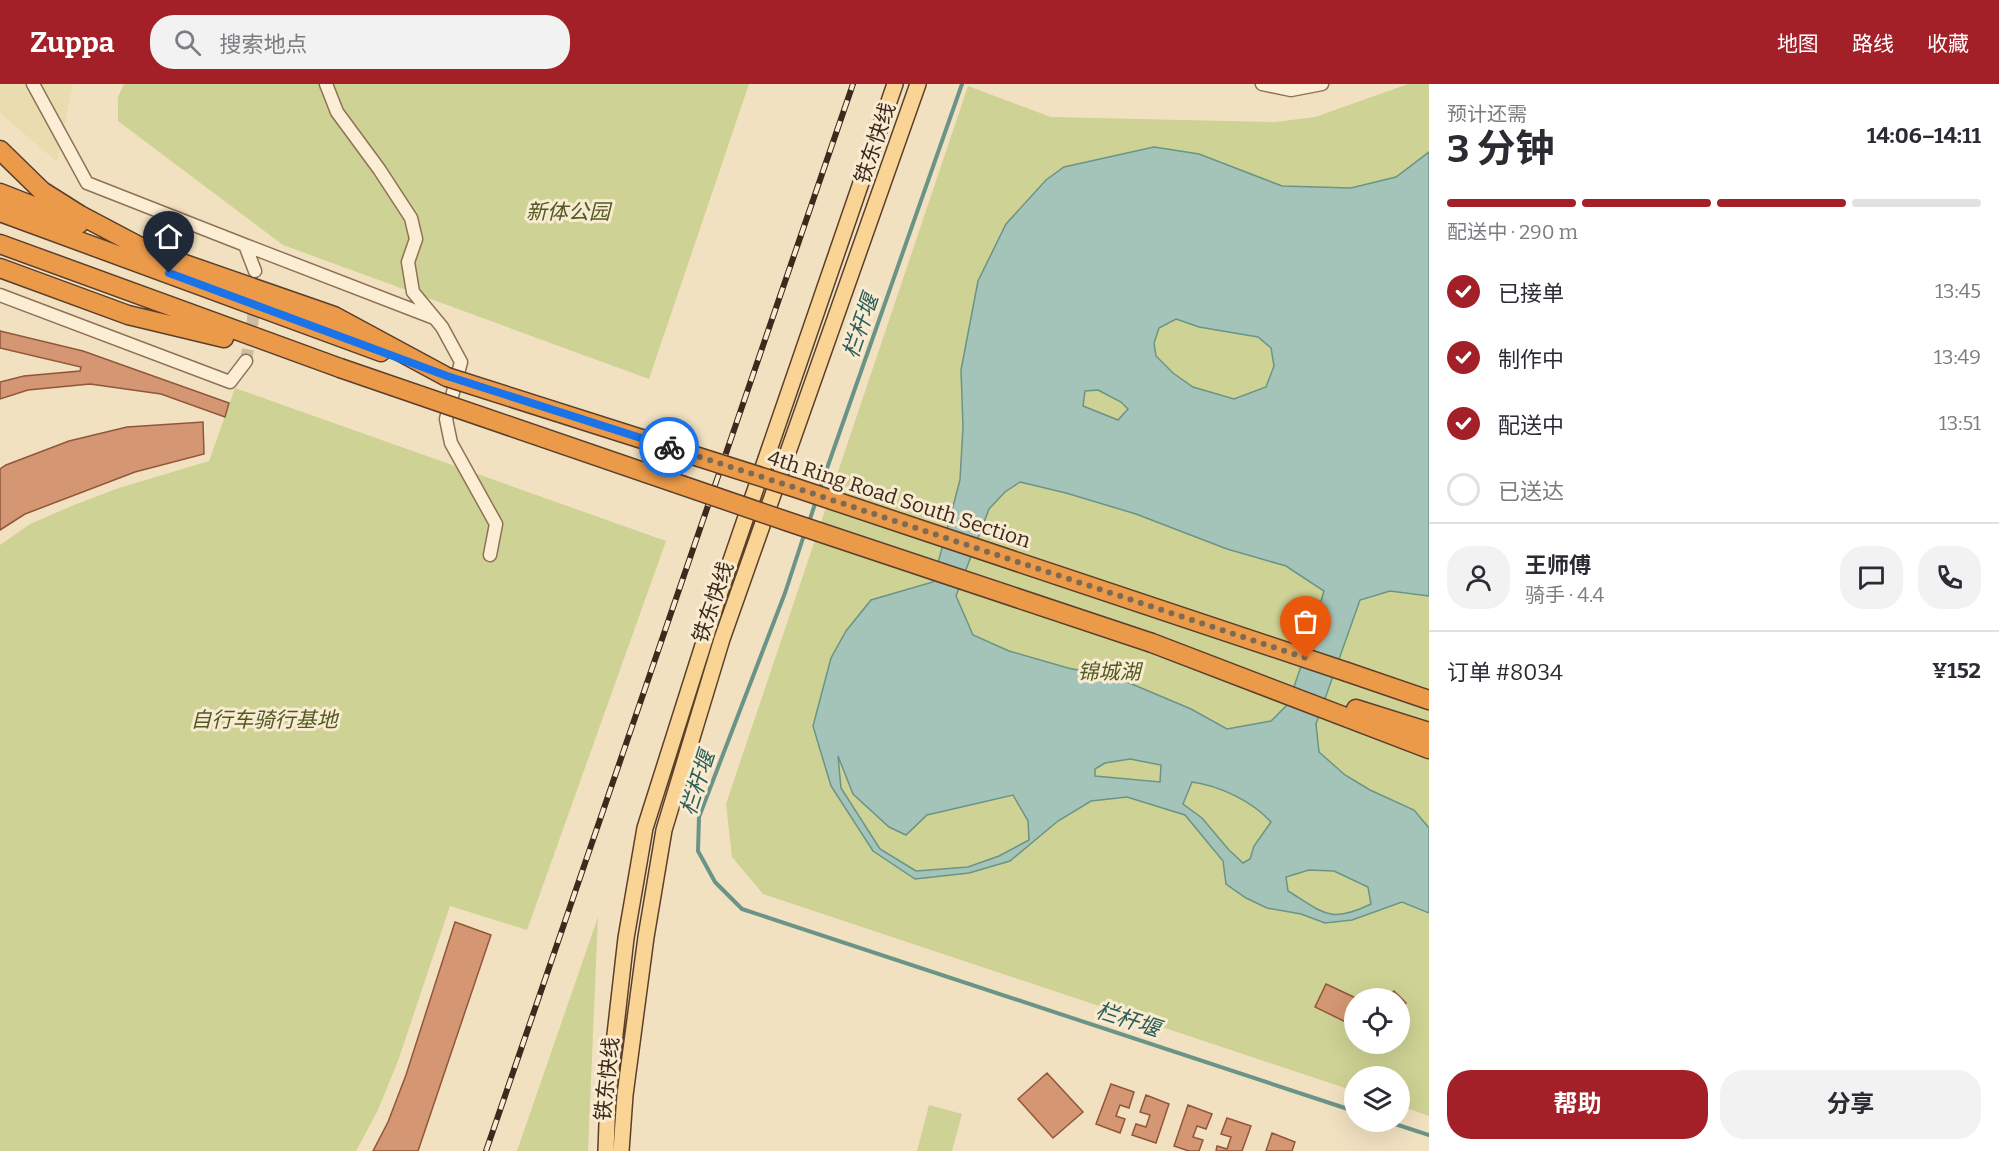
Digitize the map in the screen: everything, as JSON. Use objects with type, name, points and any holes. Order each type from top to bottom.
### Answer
[{"type":"highway","points":[[0,150],[42,191],[80,215],[150,252]]},
{"type":"highway","points":[[0,193],[150,252],[334,316],[447,376]]},
{"type":"highway","name":"4th Ring Road South Section","points":[[0,212],[447,376],[796,488],[1429,700]]},
{"type":"highway","points":[[0,244],[310,359]]},
{"type":"highway","points":[[0,268],[128,315],[340,368],[778,518],[1152,643],[1429,732]]},
{"type":"highway","points":[[1152,643],[1429,748]]},
{"type":"highway","points":[[1347,672],[1429,691]]},
{"type":"main road","name":"铁东快线","points":[[606,1151],[608,1096],[626,938],[645,828],[717,601],[895,84]]},
{"type":"main road","name":"铁东快线","points":[[621,1151],[625,1095],[646,937],[664,830],[722,639],[918,84]]},
{"type":"street","points":[[33,84],[87,183],[435,318]]},
{"type":"street","points":[[326,84],[337,112],[379,169],[411,218],[416,239],[408,262],[413,292],[442,327],[460,362],[446,419],[451,443],[496,524],[490,555]]},
{"type":"street","points":[[1262,84],[1291,90],[1322,84]]},
{"type":"street","points":[[244,245],[255,271]]},
{"type":"street","points":[[0,295],[230,382],[246,361]]},
{"type":"shaded area","points":[[0,84],[73,84],[57,162],[0,113]]},
{"type":"green space","name":"新体公园","points":[[124,84],[749,84],[649,379],[283,245],[118,121],[118,97]]},
{"type":"green space","name":"锦城湖","points":[[1408,84],[1429,84],[1429,1116],[1410,1109],[1410,1066],[1344,1066],[1344,1088],[763,894],[732,857],[726,804],[968,86],[1051,117],[1275,122],[1315,117]]},
{"type":"green space","name":"自行车骑行基地","points":[[235,388],[666,541],[527,930],[450,906],[398,1061],[377,1112],[356,1151],[0,1151],[0,545],[30,524],[74,505],[119,488],[209,461]]},
{"type":"green space","points":[[598,917],[588,1151],[517,1151]]},
{"type":"green space","points":[[929,1105],[962,1114],[952,1151],[917,1151]]},
{"type":"water","name":"锦城湖","points":[[1154,147],[1199,154],[1282,186],[1351,188],[1396,177],[1429,152],[1429,596],[1390,591],[1360,600],[1316,724],[1319,752],[1345,775],[1370,790],[1414,810],[1429,828],[1429,913],[1402,902],[1352,920],[1325,923],[1301,914],[1267,908],[1246,898],[1226,884],[1223,861],[1185,815],[1127,797],[1091,801],[1058,821],[1010,861],[969,873],[915,879],[873,851],[831,786],[813,726],[831,658],[846,631],[871,600],[933,582],[960,480],[963,427],[961,370],[978,281],[1006,224],[1046,180],[1064,167]],"holes":[[[1176,319],[1199,327],[1258,337],[1271,348],[1274,366],[1266,387],[1234,399],[1193,387],[1173,373],[1156,356],[1154,343],[1159,328]],[[1098,390],[1121,402],[1128,409],[1118,420],[1083,406],[1085,391]],[[1020,482],[1136,514],[1227,549],[1286,566],[1324,591],[1288,704],[1271,721],[1227,729],[1191,709],[1120,679],[1068,668],[1009,651],[973,635],[956,596],[989,509],[1005,492]],[[838,756],[853,794],[889,827],[906,835],[927,815],[1013,795],[1028,821],[1029,840],[999,856],[968,867],[916,871],[880,849],[841,788]],[[1130,759],[1161,765],[1160,782],[1095,776],[1095,769],[1105,763]],[[1192,782],[1213,787],[1245,801],[1271,822],[1254,846],[1250,859],[1243,863],[1202,818],[1183,804]],[[1309,870],[1334,871],[1368,887],[1371,904],[1346,914],[1328,913],[1288,891],[1286,877]]]},
{"type":"building","points":[[0,331],[83,351],[229,403],[225,417],[161,394],[90,384],[28,390],[0,399],[0,382],[24,376],[80,371],[81,367],[0,348]]},
{"type":"building","points":[[203,422],[204,454],[135,472],[25,514],[0,530],[0,469],[6,465],[69,441],[127,427]]},
{"type":"building","points":[[455,922],[491,935],[418,1151],[373,1151],[388,1122],[406,1075]]},
{"type":"building","points":[[1326,984],[1344,992],[1344,1021],[1315,1007]]},
{"type":"building","points":[[1047,1073],[1083,1112],[1053,1138],[1018,1099]]},
{"type":"building","points":[[1111,1084],[1134,1092],[1129,1108],[1120,1105],[1116,1116],[1125,1119],[1120,1133],[1096,1124]]},
{"type":"building","points":[[1146,1095],[1169,1104],[1156,1143],[1132,1135],[1136,1124],[1146,1127],[1150,1115],[1140,1112]]},
{"type":"building","points":[[1188,1105],[1212,1114],[1206,1129],[1197,1126],[1193,1137],[1203,1140],[1199,1151],[1189,1151],[1174,1146]]},
{"type":"building","points":[[1227,1118],[1251,1126],[1242,1151],[1216,1151],[1217,1146],[1227,1149],[1231,1137],[1221,1134]]},
{"type":"building","points":[[1272,1133],[1295,1142],[1292,1151],[1266,1151]]},
{"type":"waterway","name":"栏杆堰","points":[[819,491],[962,84]]},
{"type":"waterway","name":"栏杆堰","points":[[809,522],[816,501]]},
{"type":"waterway","name":"栏杆堰","points":[[805,532],[785,593],[699,817],[698,851],[715,882],[742,909],[1344,1108]]},
{"type":"waterway","name":"栏杆堰","points":[[1410,1129],[1429,1135]]},
{"type":"tunnel","points":[[246,361],[254,299]]},
{"type":"railway","points":[[486,1151],[853,84]]},
{"type":"way so far","points":[[669,447],[1306,658]]},
{"type":"route","points":[[169,273],[447,376],[669,447]]}]
